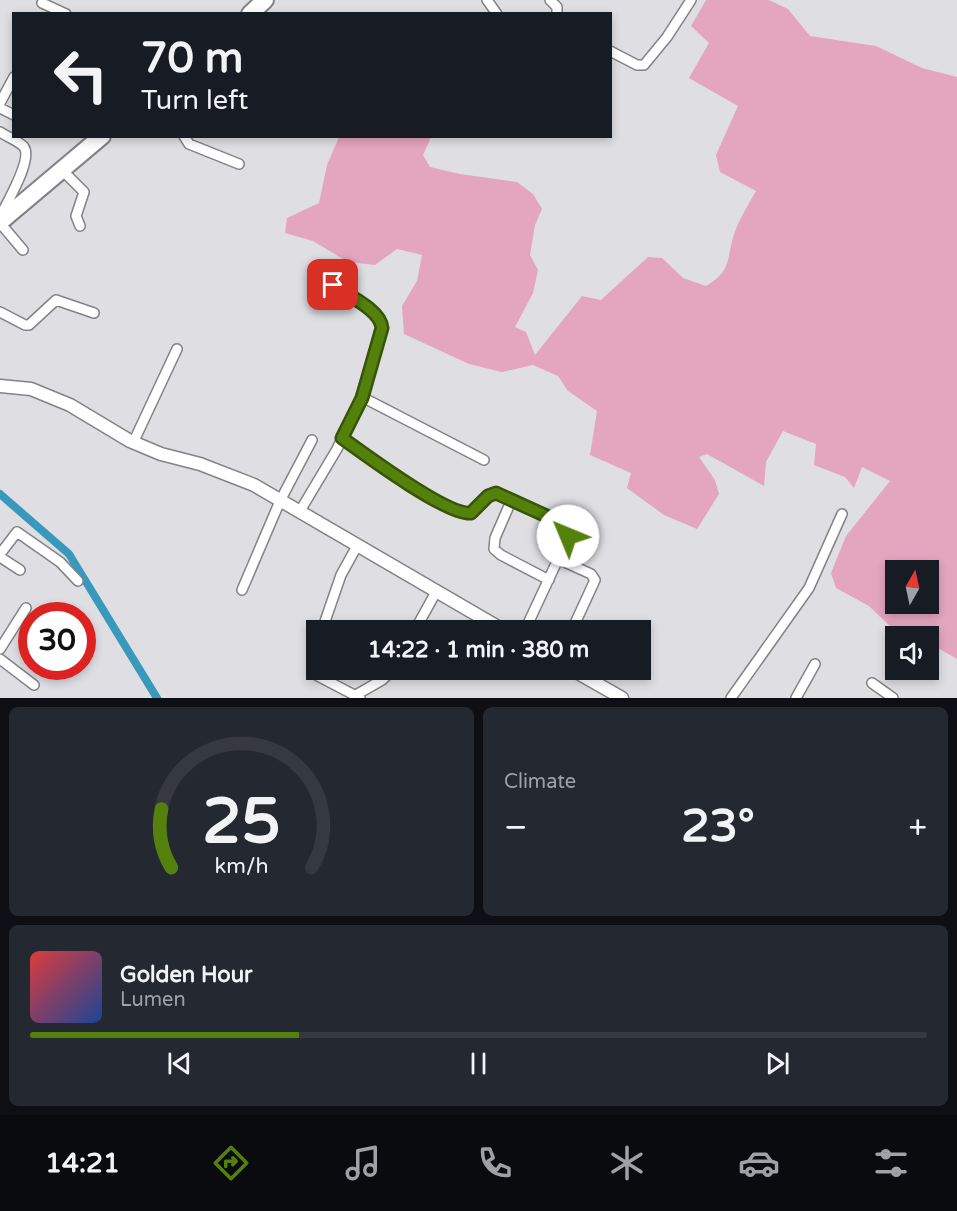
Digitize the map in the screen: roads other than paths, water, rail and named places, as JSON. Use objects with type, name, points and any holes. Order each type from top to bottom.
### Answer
[{"type":"highway","points":[[252,12],[265,0]]},
{"type":"highway","points":[[0,218],[100,138]]},
{"type":"street","points":[[612,52],[637,65],[644,65],[667,38],[690,0]]},
{"type":"street","points":[[42,5],[61,12]]},
{"type":"street","points":[[0,105],[12,81]]},
{"type":"street","points":[[0,132],[22,146],[26,153],[21,175],[0,218],[23,250]]},
{"type":"street","points":[[185,138],[189,144],[239,164]]},
{"type":"street","points":[[62,170],[84,192],[76,214],[80,226]]},
{"type":"street","points":[[300,511],[322,477],[362,398],[382,328],[382,322],[374,312],[333,285]]},
{"type":"street","points":[[0,312],[25,325],[32,324],[56,300],[94,313]]},
{"type":"street","points":[[134,443],[177,349]]},
{"type":"street","points":[[0,386],[31,389],[70,405],[134,443],[161,454],[200,464],[254,485],[485,620]]},
{"type":"street","points":[[362,398],[484,460]]},
{"type":"street","points":[[342,438],[418,489],[463,513],[471,513],[492,493],[512,499],[564,524],[568,530],[568,536],[530,620]]},
{"type":"street","points":[[242,590],[280,501],[312,440]]},
{"type":"street","points":[[512,499],[495,538],[494,549],[549,580]]},
{"type":"street","points":[[731,698],[809,588],[842,514]]},
{"type":"street","points":[[20,570],[0,555],[17,532],[60,562],[78,581]]},
{"type":"street","points":[[325,620],[341,575],[357,546]]},
{"type":"street","points":[[558,560],[591,574],[596,580],[577,620]]},
{"type":"street","points":[[421,620],[436,592]]},
{"type":"street","points":[[0,649],[18,621]]},
{"type":"street","points":[[0,659],[34,685]]},
{"type":"street","points":[[796,698],[815,664]]},
{"type":"street","points":[[326,680],[358,696],[382,680]]},
{"type":"street","points":[[590,680],[622,698]]},
{"type":"street","points":[[872,683],[893,698]]},
{"type":"waterway","points":[[0,494],[69,554],[157,698]]}]
